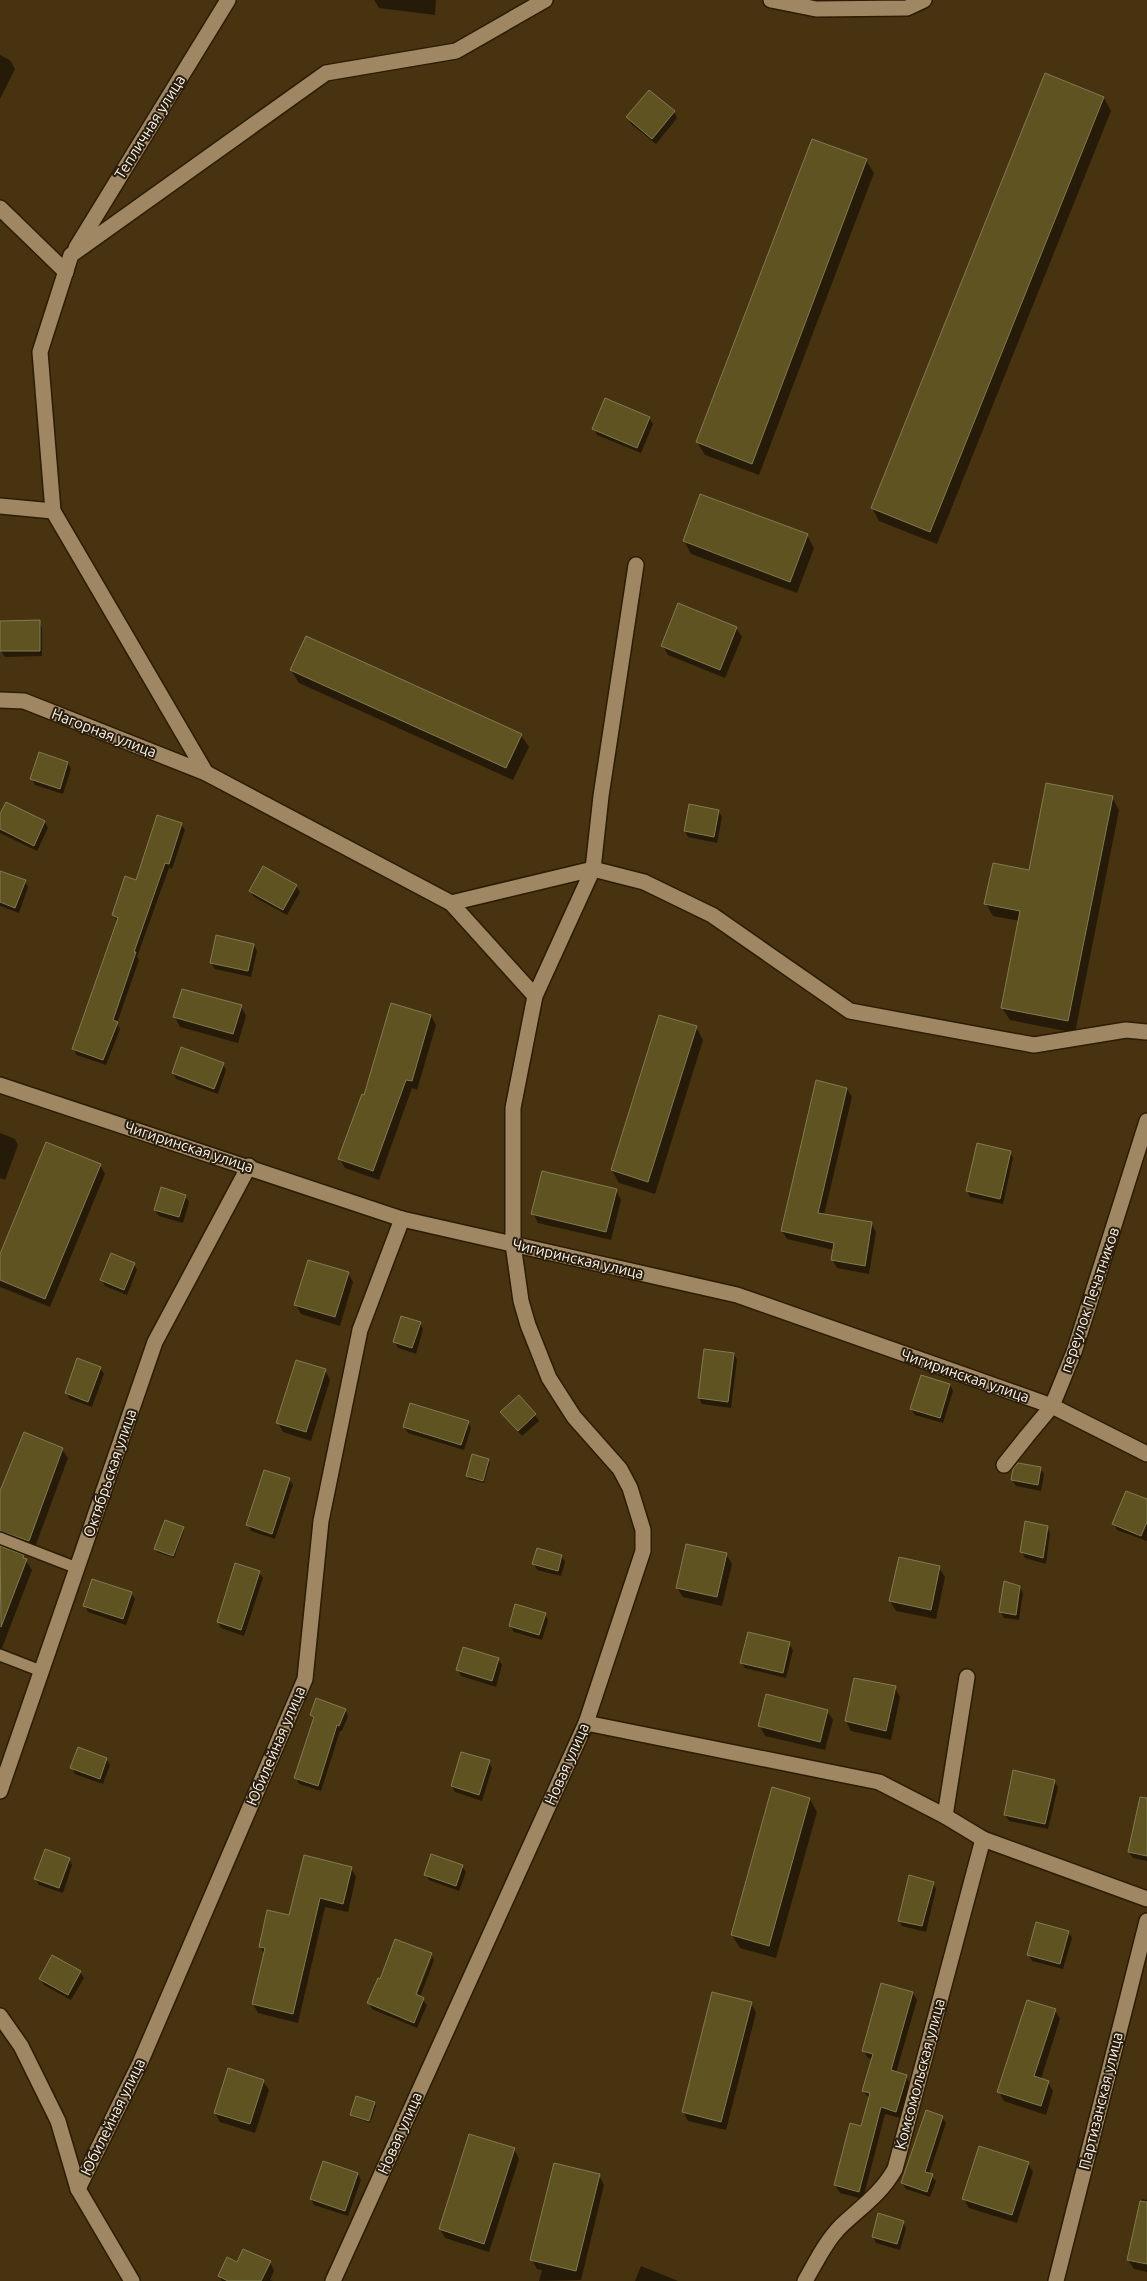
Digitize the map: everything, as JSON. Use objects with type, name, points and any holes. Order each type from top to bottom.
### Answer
[{"type":"street","name":"Тепличная улица","points":[[53,511],[40,352],[66,272],[72,255],[228,0]]},
{"type":"street","points":[[72,255],[326,73],[456,51],[545,0]]},
{"type":"street","points":[[771,0],[816,9],[907,8],[924,0]]},
{"type":"street","points":[[0,208],[66,272]]},
{"type":"street","points":[[0,506],[53,511],[206,773]]},
{"type":"street","name":"Новая улица","points":[[333,2281],[586,1723],[643,1551],[644,1540],[630,1488],[620,1469],[574,1417],[549,1378],[528,1325],[521,1301],[513,1244],[513,1108],[536,996],[594,868],[601,796],[636,565]]},
{"type":"street","name":"Нагорная улица","points":[[0,700],[24,701],[206,773],[451,903],[536,996]]},
{"type":"street","points":[[451,903],[594,868],[644,882],[712,916],[850,1011],[1034,1045],[1126,1030],[1147,1032]]},
{"type":"street","name":"Чигиринская улица","points":[[0,1085],[249,1166],[402,1219],[737,1295],[1052,1406],[1147,1454]]},
{"type":"street","name":"переулок Печатников","points":[[1004,1465],[1052,1406],[1074,1352],[1147,1121]]},
{"type":"street","name":"Октябрьская улица","points":[[0,1789],[156,1342],[249,1166]]},
{"type":"street","name":"Юбилейная улица","points":[[78,2189],[140,2063],[305,1679],[321,1521],[358,1340],[402,1219]]},
{"type":"street","points":[[945,1816],[967,1677]]},
{"type":"street","points":[[586,1723],[879,1782],[945,1816],[983,1839],[1147,1899]]},
{"type":"street","name":"Комсомольская улица","points":[[805,2281],[828,2242],[840,2227],[878,2194],[895,2170],[983,1839]]},
{"type":"street","name":"Партизанская улица","points":[[1056,2281],[1147,1921]]},
{"type":"street","points":[[0,2016],[21,2046],[58,2121],[78,2189],[132,2281]]},
{"type":"lane","points":[[0,1538],[77,1568]]},
{"type":"lane","points":[[0,1655],[41,1671]]},
{"type":"building","points":[[1045,73],[1104,97],[930,532],[871,508]]},
{"type":"building","points":[[649,90],[675,111],[652,139],[626,117]]},
{"type":"building","points":[[812,139],[867,159],[752,464],[696,442]]},
{"type":"building","points":[[605,398],[650,417],[637,448],[592,429]]},
{"type":"building","points":[[700,494],[808,534],[790,582],[683,541]]},
{"type":"building","points":[[678,603],[737,627],[720,670],[661,646]]},
{"type":"building","points":[[40,620],[40,651],[0,651],[0,621]]},
{"type":"building","points":[[306,636],[522,734],[506,768],[290,670]]},
{"type":"building","points":[[39,752],[68,762],[60,789],[30,779]]},
{"type":"building","points":[[1046,783],[1113,796],[1068,1021],[1001,1008],[1020,911],[984,904],[993,863],[1029,870]]},
{"type":"building","points":[[6,802],[45,821],[34,846],[0,829],[0,814]]},
{"type":"building","points":[[689,804],[719,810],[714,837],[684,831]]},
{"type":"building","points":[[157,815],[182,823],[169,864],[165,863],[134,952],[136,952],[113,1020],[118,1022],[103,1060],[72,1049],[118,918],[112,915],[125,876],[136,880]]},
{"type":"building","points":[[263,866],[297,885],[283,910],[249,891]]},
{"type":"building","points":[[0,871],[26,880],[15,908],[0,902]]},
{"type":"building","points":[[216,935],[254,944],[248,971],[210,963]]},
{"type":"building","points":[[182,989],[242,1005],[233,1034],[173,1017]]},
{"type":"building","points":[[391,1003],[431,1015],[412,1081],[406,1080],[373,1171],[338,1159],[362,1094],[364,1095]]},
{"type":"building","points":[[659,1015],[697,1026],[648,1182],[611,1170]]},
{"type":"building","points":[[181,1047],[224,1063],[214,1089],[172,1073]]},
{"type":"building","points":[[816,1080],[847,1088],[818,1213],[872,1222],[865,1266],[831,1260],[834,1243],[781,1231]]},
{"type":"building","points":[[46,1142],[101,1164],[45,1299],[0,1280],[0,1254]]},
{"type":"building","points":[[977,1143],[1011,1151],[1000,1199],[966,1191]]},
{"type":"building","points":[[542,1171],[617,1189],[606,1232],[531,1214]]},
{"type":"building","points":[[161,1187],[186,1195],[179,1217],[154,1210]]},
{"type":"building","points":[[111,1253],[135,1263],[124,1290],[100,1280]]},
{"type":"building","points":[[308,1260],[349,1272],[335,1317],[294,1305]]},
{"type":"building","points":[[401,1316],[421,1322],[412,1348],[393,1342]]},
{"type":"building","points":[[704,1349],[734,1353],[728,1402],[698,1398]]},
{"type":"building","points":[[77,1358],[101,1367],[88,1402],[65,1393]]},
{"type":"building","points":[[296,1360],[326,1369],[306,1432],[276,1423]]},
{"type":"building","points":[[921,1375],[950,1384],[940,1418],[910,1409]]},
{"type":"building","points":[[519,1395],[536,1414],[518,1431],[500,1412]]},
{"type":"building","points":[[410,1403],[469,1421],[461,1445],[403,1427]]},
{"type":"building","points":[[24,1432],[63,1448],[29,1541],[0,1531],[0,1491]]},
{"type":"building","points":[[472,1454],[489,1459],[483,1481],[466,1476]]},
{"type":"building","points":[[1018,1463],[1041,1467],[1038,1485],[1011,1480],[1013,1469]]},
{"type":"building","points":[[264,1470],[290,1478],[272,1534],[246,1525]]},
{"type":"building","points":[[1126,1491],[1147,1499],[1147,1522],[1141,1536],[1112,1524]]},
{"type":"building","points":[[165,1520],[184,1527],[173,1556],[154,1549]]},
{"type":"building","points":[[1025,1521],[1048,1526],[1043,1558],[1020,1552]]},
{"type":"building","points":[[686,1544],[727,1553],[717,1597],[676,1588]]},
{"type":"building","points":[[0,1546],[24,1555],[23,1558],[27,1559],[1,1627]]},
{"type":"building","points":[[537,1548],[562,1555],[558,1571],[532,1564]]},
{"type":"building","points":[[899,1557],[940,1566],[931,1610],[889,1601]]},
{"type":"building","points":[[235,1563],[260,1571],[241,1630],[217,1622]]},
{"type":"building","points":[[92,1579],[132,1592],[123,1619],[83,1606]]},
{"type":"building","points":[[1004,1581],[1020,1586],[1016,1615],[999,1612]]},
{"type":"building","points":[[515,1604],[546,1613],[539,1635],[509,1626]]},
{"type":"building","points":[[748,1632],[790,1642],[783,1673],[740,1663]]},
{"type":"building","points":[[463,1647],[499,1658],[492,1681],[456,1670]]},
{"type":"building","points":[[854,1678],[896,1686],[886,1731],[845,1721]]},
{"type":"building","points":[[766,1694],[828,1710],[820,1742],[758,1726]]},
{"type":"building","points":[[316,1698],[346,1709],[339,1726],[337,1725],[318,1786],[294,1778],[314,1717],[310,1715]]},
{"type":"building","points":[[78,1747],[107,1758],[100,1779],[70,1768]]},
{"type":"building","points":[[461,1752],[490,1760],[479,1795],[451,1786]]},
{"type":"building","points":[[1013,1770],[1055,1780],[1045,1824],[1004,1815]]},
{"type":"building","points":[[772,1787],[810,1798],[769,1946],[731,1935]]},
{"type":"building","points":[[1140,1797],[1147,1798],[1147,1856],[1128,1852]]},
{"type":"building","points":[[45,1849],[70,1858],[59,1888],[34,1879]]},
{"type":"building","points":[[431,1854],[463,1865],[456,1886],[424,1875]]},
{"type":"building","points":[[304,1855],[352,1867],[343,1904],[320,1898],[293,2014],[252,2004],[265,1948],[259,1947],[267,1910],[289,1915]]},
{"type":"building","points":[[909,1875],[934,1882],[922,1926],[898,1921]]},
{"type":"building","points":[[1036,1922],[1069,1931],[1060,1964],[1027,1955]]},
{"type":"building","points":[[395,1939],[432,1953],[416,1994],[424,1998],[414,2023],[367,2003],[378,1978],[380,1979]]},
{"type":"building","points":[[52,1955],[81,1971],[68,1995],[39,1979]]},
{"type":"building","points":[[881,1983],[913,1992],[891,2070],[907,2075],[896,2112],[881,2107],[859,2192],[834,2185],[850,2123],[861,2126],[870,2093],[862,2091],[873,2054],[862,2051]]},
{"type":"building","points":[[712,1992],[752,2002],[721,2122],[682,2112]]},
{"type":"building","points":[[1027,2000],[1056,2009],[1034,2076],[1049,2081],[1041,2106],[997,2092]]},
{"type":"building","points":[[228,2068],[264,2080],[250,2124],[214,2113]]},
{"type":"building","points":[[356,2096],[375,2102],[369,2121],[350,2115]]},
{"type":"building","points":[[926,2110],[943,2116],[925,2172],[933,2174],[927,2192],[901,2183]]},
{"type":"building","points":[[469,2134],[515,2148],[484,2244],[439,2229]]},
{"type":"building","points":[[979,2146],[1029,2162],[1012,2215],[962,2199]]},
{"type":"building","points":[[323,2161],[358,2173],[345,2211],[310,2199]]},
{"type":"building","points":[[554,2163],[600,2174],[576,2271],[530,2260]]},
{"type":"building","points":[[1140,2201],[1147,2202],[1147,2264],[1127,2260]]},
{"type":"building","points":[[878,2213],[904,2221],[897,2244],[872,2237]]},
{"type":"building","points":[[243,2249],[271,2261],[261,2281],[228,2281],[218,2276],[227,2257],[237,2262]]}]
